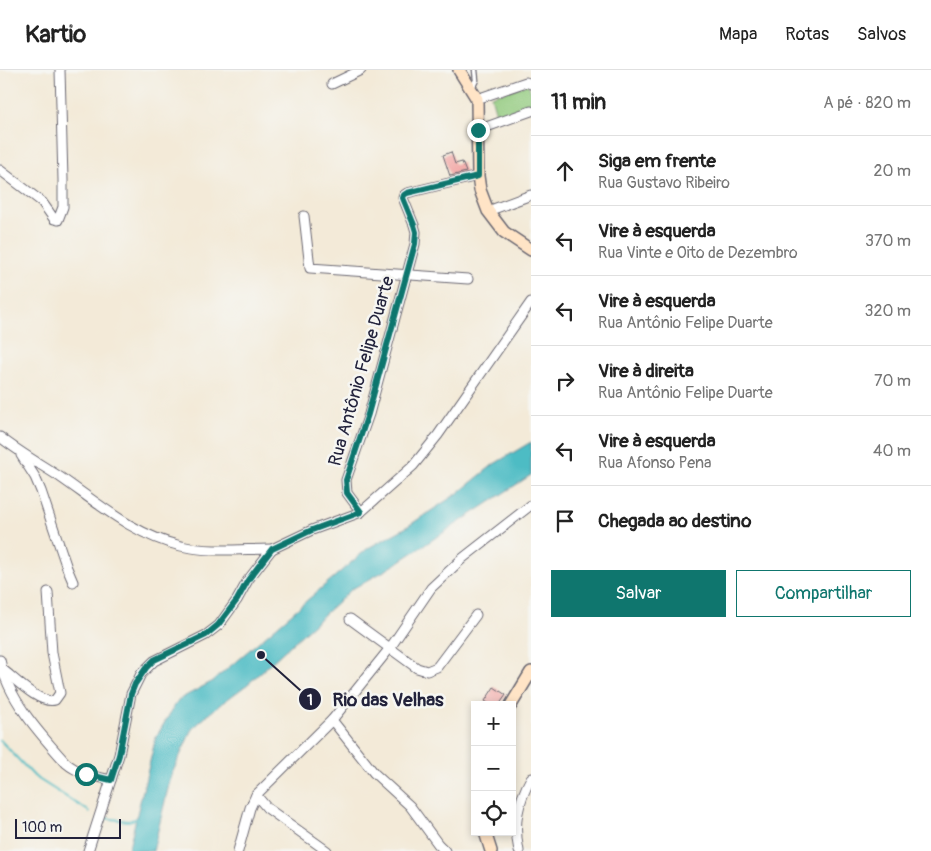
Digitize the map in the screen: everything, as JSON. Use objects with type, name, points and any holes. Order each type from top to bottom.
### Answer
[{"type":"main road","points":[[459,70],[474,94],[478,130],[478,176],[480,190],[488,211],[504,232],[531,250]]},
{"type":"main road","points":[[513,701],[531,672]]},
{"type":"main road","points":[[486,836],[491,851]]},
{"type":"street","points":[[0,170],[42,202],[54,219],[58,220],[63,207],[60,70]]},
{"type":"street","points":[[332,84],[360,70]]},
{"type":"street","points":[[474,94],[526,82],[531,84]]},
{"type":"street","points":[[478,130],[531,111]]},
{"type":"street","name":"Rua Antônio Felipe Duarte","points":[[361,512],[347,493],[346,480],[368,414],[415,244],[416,232],[403,198],[404,194],[478,176]]},
{"type":"street","points":[[488,211],[531,195]]},
{"type":"street","points":[[304,216],[310,268],[468,279]]},
{"type":"street","points":[[0,437],[139,532],[182,546],[206,550],[272,549],[312,530],[361,512],[413,466],[424,455],[531,302]]},
{"type":"street","points":[[20,452],[35,477],[73,582]]},
{"type":"street","points":[[238,851],[250,808],[256,795],[332,720],[390,648],[431,588],[464,558],[531,505]]},
{"type":"street","points":[[88,851],[119,755],[131,694],[141,674],[154,660],[206,635],[218,625],[237,600],[248,580],[272,549]]},
{"type":"street","points":[[1,665],[30,690],[46,700],[55,700],[60,694],[61,689],[52,653],[48,592]]},
{"type":"street","points":[[350,619],[418,668],[423,671],[430,671],[437,667],[476,615]]},
{"type":"street","points":[[1,665],[5,679],[30,720],[66,763],[73,769],[86,774],[111,780]]},
{"type":"street","points":[[332,720],[374,773],[410,806],[445,851]]},
{"type":"street","points":[[519,851],[516,821],[525,790],[531,778]]},
{"type":"street","points":[[256,795],[268,808],[327,851]]},
{"type":"street","points":[[250,808],[268,808]]},
{"type":"lane","points":[[474,94],[475,70]]},
{"type":"green space","points":[[528,84],[531,92],[531,105],[497,117],[491,96]]},
{"type":"water","points":[[531,442],[531,475],[388,569],[352,589],[248,684],[192,729],[171,776],[153,851],[128,851],[156,737],[178,700],[213,681],[368,548],[405,528],[458,493],[494,464]]},
{"type":"building","points":[[451,152],[455,164],[462,162],[466,172],[450,176],[443,155]]},
{"type":"building","points":[[494,687],[506,695],[502,701],[485,701]]},
{"type":"waterway","points":[[0,740],[35,777],[90,812]]},
{"type":"waterway","points":[[104,818],[128,821],[139,818]]},
{"type":"place","name":"Rio das Velhas","points":[[261,655]]},
{"type":"route","points":[[86,774],[111,780],[124,734],[131,694],[141,674],[154,660],[206,635],[218,625],[237,600],[248,580],[272,549],[312,530],[361,512],[347,493],[346,480],[368,414],[415,244],[416,232],[413,220],[403,198],[407,193],[478,176],[478,130]]}]
